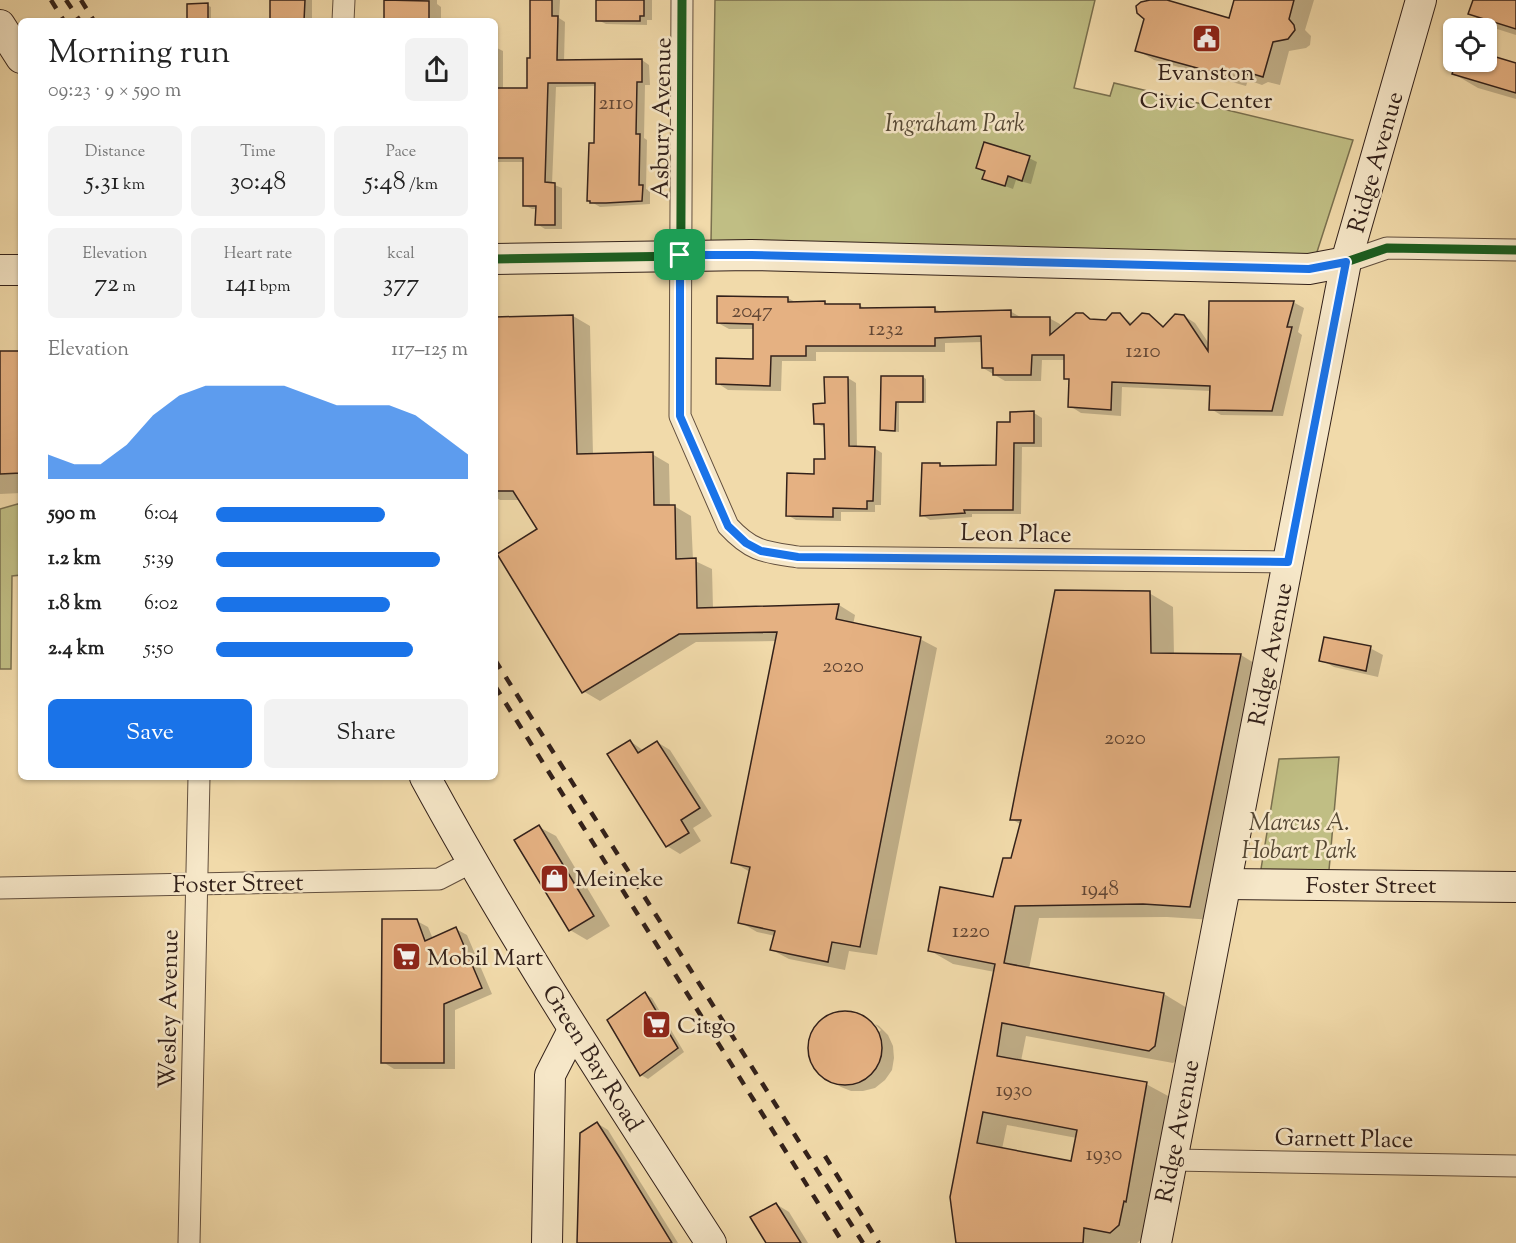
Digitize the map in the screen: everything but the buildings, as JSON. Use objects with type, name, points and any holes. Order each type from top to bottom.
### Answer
[{"type":"street","points":[[344,0],[344,18]]},
{"type":"street","name":"Asbury Avenue","points":[[682,0],[680,416],[728,526],[746,543]]},
{"type":"street","name":"Ridge Avenue","points":[[1156,1243],[1346,262],[1421,0]]},
{"type":"street","points":[[0,25],[18,53]]},
{"type":"street","points":[[498,259],[751,255],[1309,269],[1346,262],[1387,248],[1516,250]]},
{"type":"street","points":[[0,270],[18,270]]},
{"type":"street","name":"Leon Place","points":[[746,543],[761,551],[798,557],[1288,562]]},
{"type":"street","name":"Wesley Avenue","points":[[189,1243],[199,780]]},
{"type":"street","name":"Green Bay Road","points":[[427,780],[472,862],[573,1030],[711,1243]]},
{"type":"street","name":"Foster Street","points":[[0,888],[439,879],[472,862]]},
{"type":"street","name":"Foster Street","points":[[1226,884],[1516,886]]},
{"type":"street","points":[[547,1243],[550,1075],[553,1065],[573,1030]]},
{"type":"street","name":"Garnett Place","points":[[1172,1160],[1516,1166]]},
{"type":"green space","name":"Ingraham Park","points":[[715,0],[1095,0],[1074,88],[1110,96],[1114,83],[1353,140],[1316,255],[711,242]]},
{"type":"green space","points":[[18,504],[18,575],[12,576],[11,669],[0,669],[0,509]]},
{"type":"green space","name":"Marcus A. Hobart Park","points":[[1339,757],[1329,870],[1261,869],[1279,759]]},
{"type":"railway","points":[[51,0],[62,18]]},
{"type":"railway","points":[[66,0],[78,18]]},
{"type":"railway","points":[[81,0],[92,18]]},
{"type":"railway","points":[[498,665],[863,1243]]},
{"type":"railway","points":[[498,691],[843,1243]]},
{"type":"railway","points":[[825,1156],[879,1243]]},
{"type":"cycle path","points":[[682,0],[680,416],[728,526],[737,535],[760,549],[798,557],[1288,562]]},
{"type":"cycle path","points":[[498,259],[751,255],[1309,269],[1346,262],[1387,248],[1516,250]]},
{"type":"place","name":"Evanston Civic Center","points":[[1206,39]]},
{"type":"place","name":"Meineke","points":[[554,878]]},
{"type":"place","name":"Mobil Mart","points":[[406,957]]},
{"type":"place","name":"Citgo","points":[[656,1025]]},
{"type":"route","points":[[680,255],[1309,269],[1346,262],[1288,562],[798,557],[761,551],[746,543],[728,526],[680,416],[680,255]]}]
